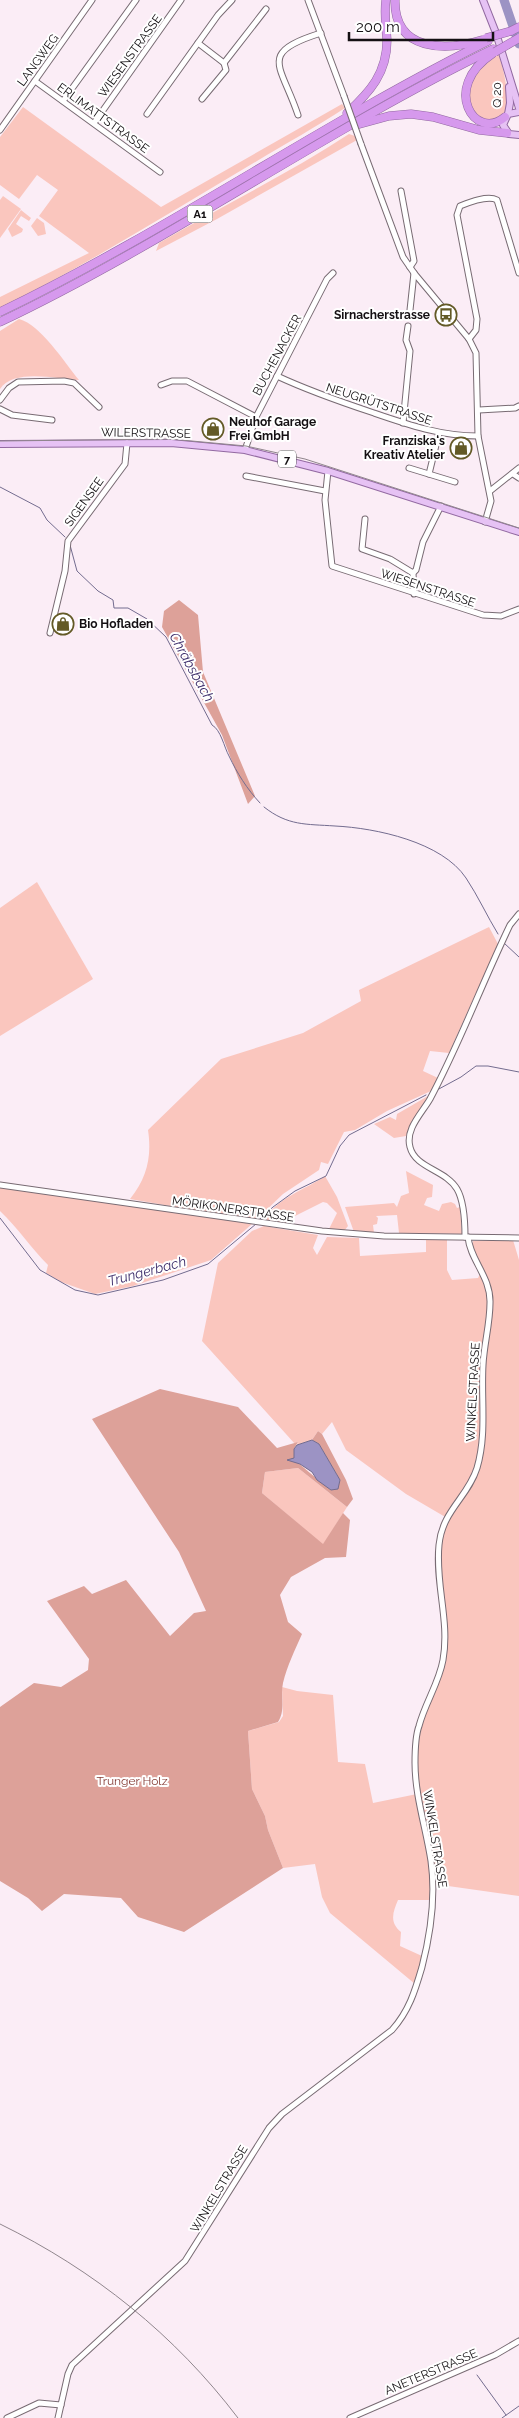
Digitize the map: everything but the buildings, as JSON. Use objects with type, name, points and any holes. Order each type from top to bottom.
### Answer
[{"type":"highway","name":"A1","points":[[336,123],[367,94],[381,74],[386,51],[386,0]]},
{"type":"highway","name":"A1","points":[[395,0],[396,14],[402,27],[411,36],[423,43],[437,47],[450,47],[487,40]]},
{"type":"highway","name":"A1","points":[[0,312],[113,253],[336,123],[487,40],[519,27]]},
{"type":"highway","name":"A1","points":[[0,322],[122,259],[424,84],[519,37]]},
{"type":"highway","name":"A1","points":[[494,50],[477,65],[470,75],[465,87],[465,98],[470,110],[482,122],[494,123],[506,115]]},
{"type":"highway","name":"A1","points":[[342,130],[382,118],[406,114],[433,117],[474,129],[515,136]]},
{"type":"main road","name":"Q 20","points":[[483,0],[496,33],[519,110],[506,115]]},
{"type":"main road","name":"Q 20","points":[[508,76],[510,103],[503,125],[515,136]]},
{"type":"main road","name":"WILERSTRASSE","points":[[0,444],[191,444],[245,450],[328,471],[519,532]]},
{"type":"street","name":"LANGWEG","points":[[0,130],[92,0]]},
{"type":"street","points":[[63,101],[136,0]]},
{"type":"street","name":"WIESENSTRASSE","points":[[94,124],[181,0]]},
{"type":"street","points":[[147,114],[218,15],[232,0]]},
{"type":"street","points":[[308,0],[399,247],[414,273],[469,339],[477,358],[478,436],[490,491],[490,504],[485,522]]},
{"type":"street","points":[[224,63],[266,9]]},
{"type":"street","points":[[298,115],[279,67],[278,58],[285,47],[292,42],[321,33]]},
{"type":"street","points":[[198,43],[224,63],[226,70],[202,99]]},
{"type":"street","name":"ERLIMATTSTRASSE","points":[[35,81],[160,172]]},
{"type":"street","points":[[401,191],[414,261],[410,267]]},
{"type":"street","points":[[469,339],[476,330],[477,319],[457,215],[460,206],[487,198],[497,200],[519,273]]},
{"type":"street","name":"BUCHENACKER","points":[[245,450],[256,417],[327,280],[333,273]]},
{"type":"street","points":[[410,310],[414,273]]},
{"type":"street","points":[[403,423],[410,351],[406,340],[408,326]]},
{"type":"street","name":"NEUGRÜTSTRASSE","points":[[277,376],[316,394],[403,423],[440,434],[478,436]]},
{"type":"street","points":[[0,400],[9,388],[18,382],[64,381],[74,383],[99,407]]},
{"type":"street","points":[[161,385],[172,381],[187,381],[256,417]]},
{"type":"street","points":[[479,410],[516,408],[519,406]]},
{"type":"street","points":[[0,409],[12,416],[52,420]]},
{"type":"street","points":[[429,474],[440,434]]},
{"type":"street","name":"SIGENSEE","points":[[50,632],[65,571],[68,541],[125,464],[127,443]]},
{"type":"street","points":[[409,468],[455,482]]},
{"type":"street","points":[[490,491],[519,468]]},
{"type":"street","points":[[246,476],[325,491],[328,471]]},
{"type":"street","points":[[513,474],[519,478]]},
{"type":"street","name":"WIESENSTRASSE","points":[[325,491],[332,566],[483,616],[501,616],[519,609]]},
{"type":"street","points":[[414,594],[413,573],[416,570],[422,542],[441,506]]},
{"type":"street","points":[[365,518],[362,549],[390,559],[413,573]]},
{"type":"street","points":[[467,1237],[458,1189],[443,1175],[416,1158],[410,1149],[409,1139],[414,1125],[442,1074],[510,925],[519,914]]},
{"type":"street","name":"MÖRIKONERSTRASSE","points":[[0,1184],[322,1231],[384,1236],[519,1238]]},
{"type":"street","name":"WINKELSTRASSE","points":[[58,2418],[68,2374],[72,2365],[185,2261],[269,2128],[282,2114],[392,2030],[403,2018],[415,1993],[430,1936],[434,1894],[431,1862],[415,1771],[416,1734],[439,1676],[445,1651],[446,1622],[438,1576],[439,1544],[444,1522],[472,1480],[480,1447],[484,1411],[483,1367],[490,1301],[488,1285],[469,1246],[467,1237]]},
{"type":"street","name":"ANETERSTRASSE","points":[[350,2418],[495,2355],[519,2341]]},
{"type":"street","points":[[7,2418],[39,2403],[61,2405]]},
{"type":"shaded area","points":[[499,54],[506,89],[506,110],[497,118],[487,120],[478,115],[471,107],[469,95],[472,81],[481,67]]},
{"type":"shaded area","points":[[342,104],[345,108],[312,128],[98,255],[0,308],[0,297],[89,253],[39,216],[58,190],[37,175],[19,199],[0,185],[0,137],[23,107],[161,207]]},
{"type":"shaded area","points":[[349,134],[355,136],[357,140],[156,251],[159,243],[302,163]]},
{"type":"shaded area","points":[[3,196],[21,209],[0,238],[0,200]]},
{"type":"shaded area","points":[[21,210],[31,218],[29,221],[21,216],[16,224],[23,229],[22,232],[12,237],[8,229]]},
{"type":"shaded area","points":[[37,218],[44,223],[46,234],[38,236],[31,226]]},
{"type":"shaded area","points":[[19,319],[44,336],[79,380],[36,376],[25,377],[15,379],[0,389],[0,331]]},
{"type":"shaded area","points":[[37,882],[93,979],[0,1036],[0,908]]},
{"type":"shaded area","points":[[489,927],[498,944],[449,1053],[430,1051],[423,1071],[438,1078],[431,1091],[387,1111],[355,1130],[344,1132],[328,1164],[321,1162],[319,1170],[283,1194],[258,1218],[240,1218],[130,1199],[141,1183],[147,1167],[149,1158],[148,1130],[221,1059],[303,1033],[361,1001],[359,990]]},
{"type":"shaded area","points":[[428,1096],[406,1136],[394,1138],[374,1124],[390,1117],[396,1120],[397,1114]]},
{"type":"shaded area","points":[[406,1171],[433,1185],[432,1197],[427,1198],[424,1205],[439,1211],[442,1204],[451,1202],[457,1208],[460,1207],[462,1234],[399,1233],[397,1215],[376,1216],[378,1218],[377,1224],[373,1225],[374,1233],[354,1232],[345,1207],[394,1203],[397,1207],[401,1196],[409,1193]]},
{"type":"shaded area","points":[[325,1176],[337,1197],[348,1226],[344,1231],[329,1229],[337,1213],[327,1203],[323,1202],[289,1219],[286,1223],[266,1221],[275,1207],[291,1195]]},
{"type":"shaded area","points":[[0,1186],[252,1224],[211,1260],[133,1286],[95,1294],[61,1282],[46,1273],[48,1265],[0,1211]]},
{"type":"shaded area","points":[[264,1226],[318,1235],[313,1248],[317,1255],[327,1237],[359,1238],[360,1256],[426,1252],[426,1238],[447,1239],[447,1270],[452,1280],[478,1278],[480,1274],[485,1273],[472,1247],[473,1241],[513,1240],[519,1260],[519,1896],[434,1884],[417,1774],[418,1738],[447,1649],[447,1625],[440,1572],[441,1540],[447,1518],[406,1494],[346,1450],[332,1422],[322,1434],[318,1431],[312,1440],[295,1444],[202,1341],[218,1263],[252,1231]]},
{"type":"shaded area","points":[[312,1440],[319,1444],[340,1480],[338,1489],[331,1490],[317,1480],[312,1472],[300,1464],[287,1460],[294,1458],[294,1449],[297,1445]]},
{"type":"shaded area","points":[[298,1468],[347,1507],[323,1545],[262,1493],[265,1472]]},
{"type":"shaded area","points":[[282,1687],[297,1691],[333,1695],[338,1762],[365,1764],[373,1803],[417,1794],[430,1867],[432,1900],[398,1900],[393,1917],[393,1921],[401,1932],[400,1946],[422,1956],[415,1984],[330,1913],[322,1897],[315,1864],[283,1868],[268,1830],[265,1816],[252,1789],[248,1731],[279,1722],[283,1716]]},
{"type":"green space","points":[[179,600],[198,615],[203,672],[255,796],[248,804],[222,735],[162,627],[164,611]]},
{"type":"green space","name":"Trunger Holz","points":[[160,1389],[238,1407],[277,1448],[298,1442],[294,1449],[294,1458],[331,1490],[340,1480],[319,1444],[312,1440],[318,1431],[322,1434],[346,1480],[353,1499],[347,1507],[298,1468],[265,1472],[262,1493],[323,1544],[343,1513],[350,1520],[346,1557],[325,1558],[291,1577],[280,1595],[288,1622],[302,1634],[291,1658],[282,1688],[282,1713],[278,1722],[248,1731],[252,1789],[265,1816],[268,1830],[283,1868],[184,1932],[138,1917],[121,1898],[64,1894],[42,1911],[28,1898],[0,1881],[0,1707],[34,1683],[61,1687],[88,1670],[89,1659],[47,1601],[84,1586],[92,1594],[126,1580],[170,1636],[194,1613],[206,1611],[179,1552],[92,1419]]},
{"type":"waterway","points":[[504,0],[519,44]]},
{"type":"waterway","name":"Chräbsbach","points":[[0,487],[40,508],[47,520],[65,537]]},
{"type":"waterway","name":"Chräbsbach","points":[[70,545],[77,571],[98,591],[113,600],[114,608],[128,608],[147,619],[166,637],[212,725],[220,735],[235,769],[260,803]]},
{"type":"waterway","name":"Chräbsbach","points":[[264,807],[289,821],[369,830],[407,839],[425,846],[441,855],[466,878],[498,934]]},
{"type":"waterway","name":"Chräbsbach","points":[[504,943],[519,957]]},
{"type":"waterway","name":"Trungerbach","points":[[437,1090],[461,1077],[476,1066],[488,1066],[519,1072]]},
{"type":"waterway","name":"Trungerbach","points":[[260,1219],[295,1191],[326,1176],[340,1146],[349,1135],[426,1095]]},
{"type":"waterway","name":"Trungerbach","points":[[0,1218],[40,1270],[75,1290],[98,1295],[163,1280],[208,1264],[256,1224]]},
{"type":"waterway","points":[[477,2375],[506,2415]]},
{"type":"waterway","points":[[502,2418],[519,2406]]},
{"type":"railway","points":[[0,441],[170,439],[246,446],[305,459],[519,528]]},
{"type":"railway","points":[[0,2224],[68,2262],[131,2307],[187,2359],[238,2418]]},
{"type":"place","name":"Sirnacherstrasse","points":[[446,315]]},
{"type":"place","name":"Neuhof Garage Frei GmbH","points":[[213,429]]},
{"type":"place","name":"Franziska‘s Kreativ Atelier","points":[[461,448]]},
{"type":"place","name":"Bio Hofladen","points":[[63,624]]}]
